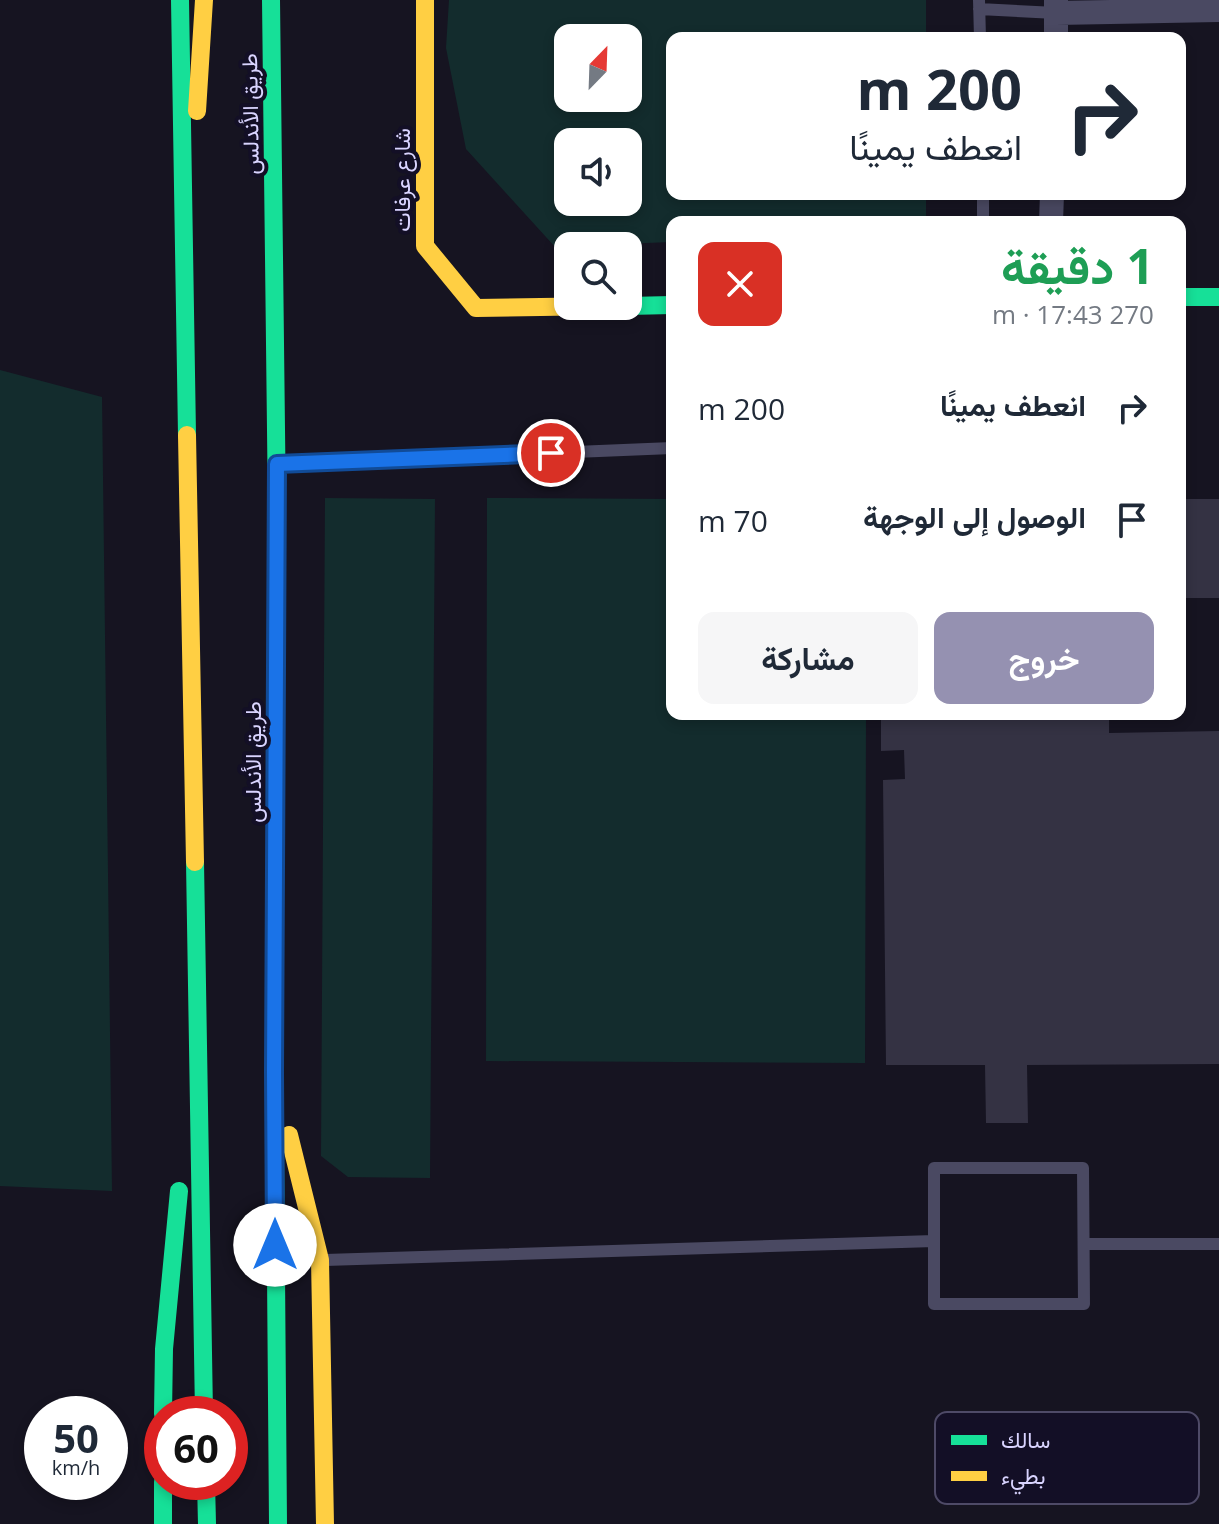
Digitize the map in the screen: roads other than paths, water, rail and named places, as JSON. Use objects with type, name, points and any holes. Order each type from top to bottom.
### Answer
[{"type":"main road","points":[[180,0],[204,1396]]},
{"type":"main road","points":[[185,305],[204,0]]},
{"type":"main road","name":"طريق الأندلس","points":[[271,0],[277,464],[274,1072],[278,1524]]},
{"type":"main road","name":"شارع عرفات","points":[[425,0],[425,246],[476,308],[554,307]]},
{"type":"main road","points":[[1186,297],[1219,297]]},
{"type":"main road","points":[[642,306],[666,305]]},
{"type":"main road","points":[[163,1396],[164,1349],[197,1021]]},
{"type":"main road","points":[[274,1072],[320,1260],[325,1524]]},
{"type":"main road","points":[[163,1500],[163,1524]]},
{"type":"main road","points":[[206,1500],[207,1524]]},
{"type":"street","points":[[1056,32],[1056,6],[1219,10]]},
{"type":"lane","points":[[980,32],[979,4],[1056,6]]},
{"type":"lane","points":[[277,464],[666,448]]},
{"type":"lane","points":[[934,1168],[1083,1168],[1084,1244],[1084,1304],[934,1304],[934,1168]]},
{"type":"lane","points":[[320,1260],[934,1241]]},
{"type":"lane","points":[[1084,1244],[1219,1244]]}]
